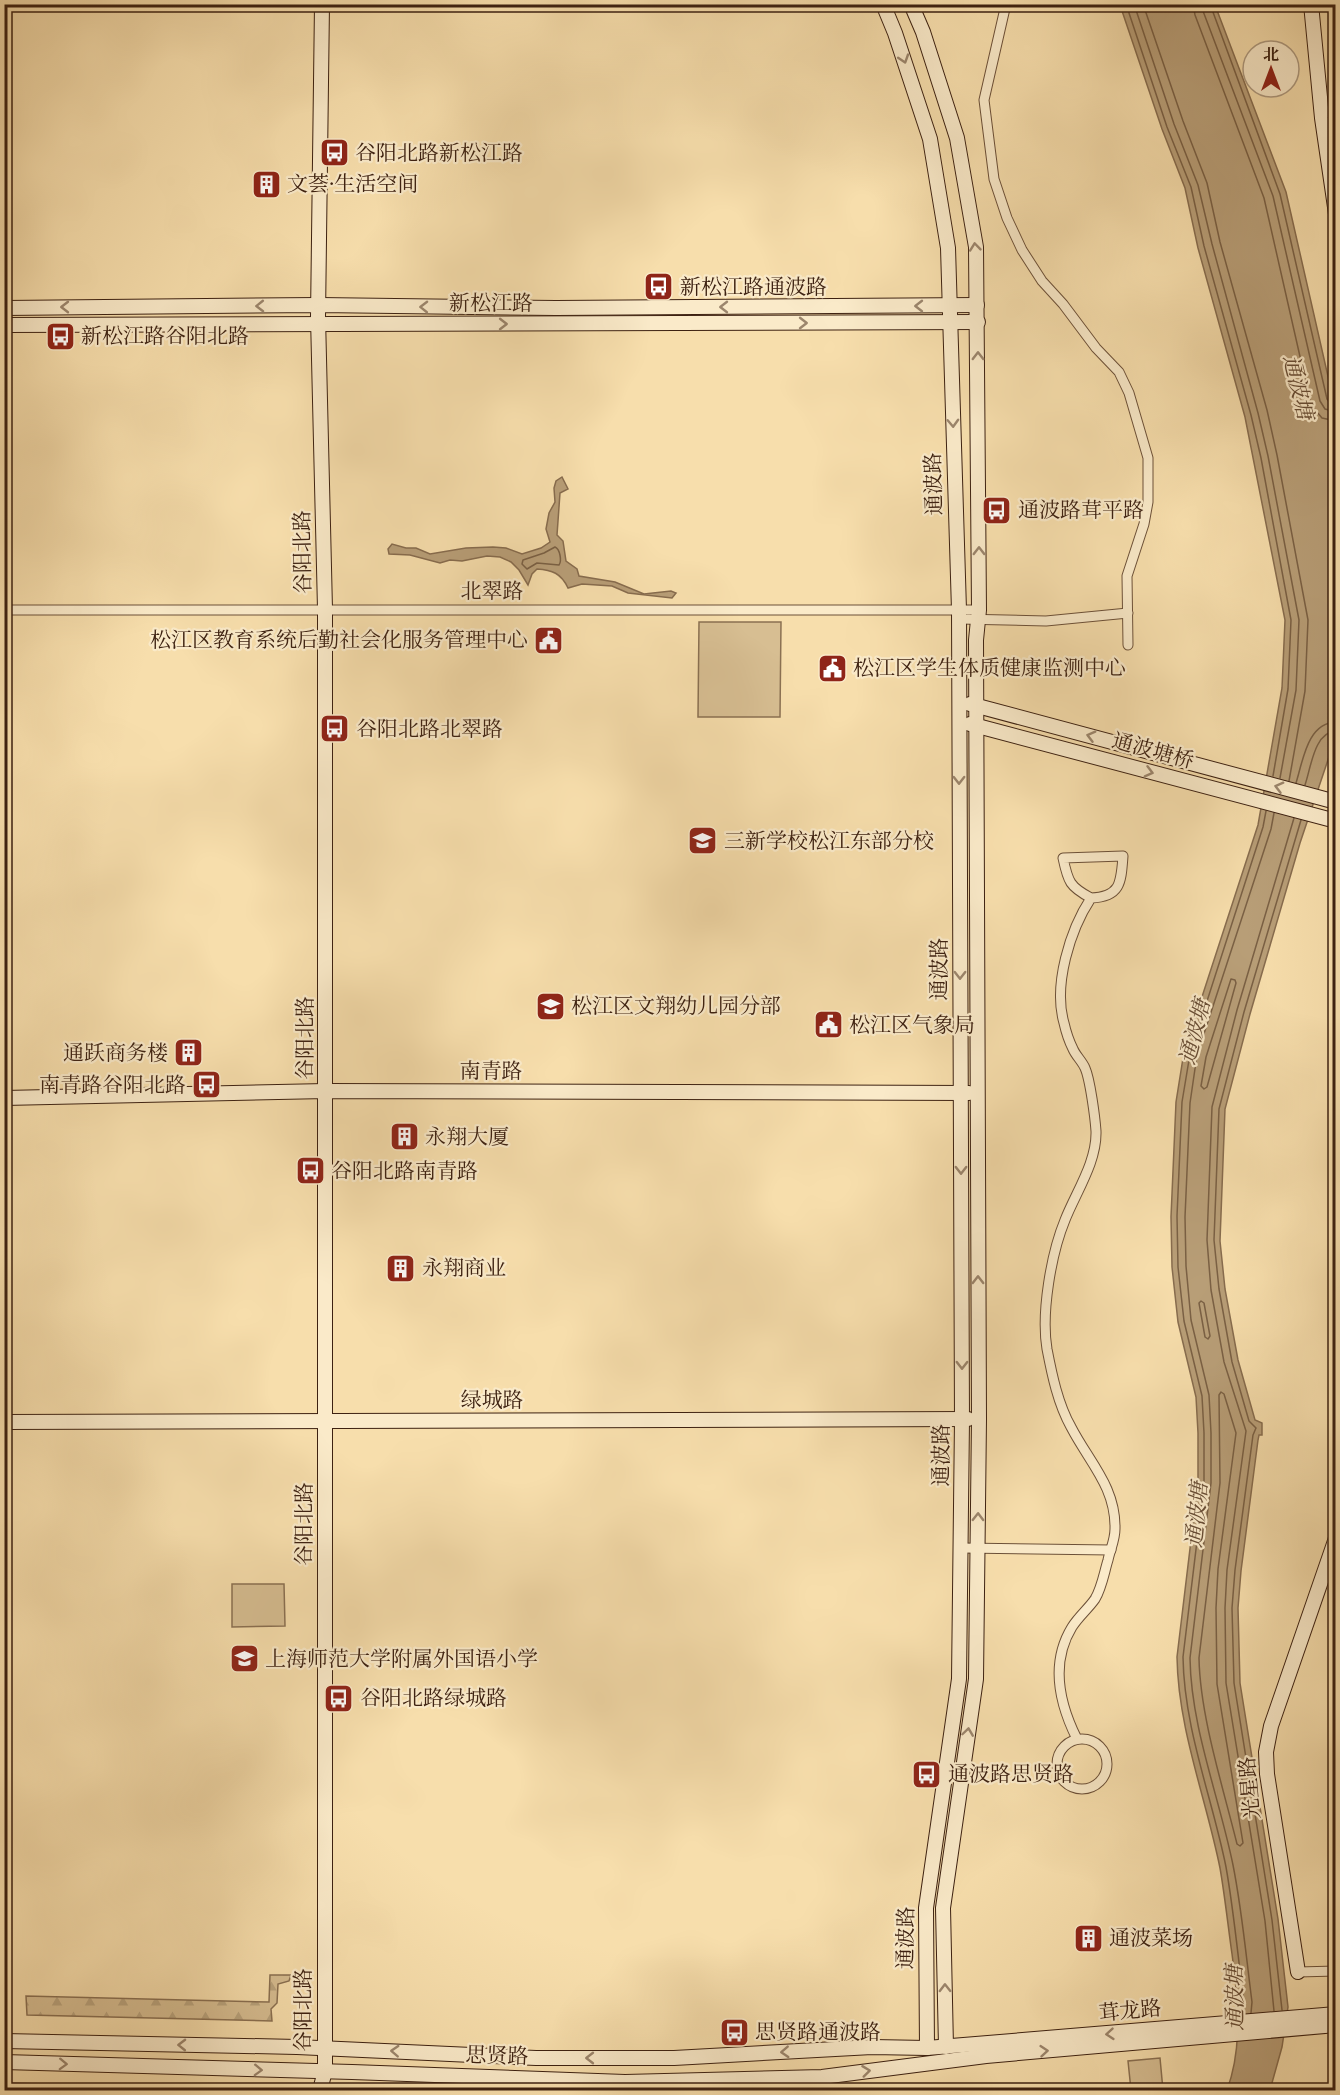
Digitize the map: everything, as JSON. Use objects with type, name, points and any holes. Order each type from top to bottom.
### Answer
[{"type":"main road","name":"谷阳北路","points":[[320,2091],[325,2071],[326,1421],[325,609],[319,325],[322,4]]},
{"type":"main road","name":"通波路","points":[[884,4],[930,139],[948,248],[959,614],[962,1419],[960,1679],[926,1908],[927,2048]]},
{"type":"main road","name":"通波路","points":[[911,4],[923,32],[957,138],[976,247],[978,322],[979,614],[976,640],[976,726],[979,1419],[976,1679],[943,1908],[946,2047]]},
{"type":"main road","points":[[1311,4],[1329,119],[1335,214]]},
{"type":"main road","name":"新松江路","points":[[4,308],[319,305],[556,308],[977,305]]},
{"type":"main road","name":"新松江路","points":[[4,325],[978,322]]},
{"type":"main road","points":[[959,701],[1335,802]]},
{"type":"main road","name":"通波塘桥","points":[[959,721],[1335,821]]},
{"type":"main road","name":"南青路","points":[[4,1098],[326,1091],[978,1093]]},
{"type":"main road","name":"绿城路","points":[[4,1422],[979,1419]]},
{"type":"main road","name":"光星路","points":[[1298,1972],[1267,1774],[1266,1752],[1270,1726],[1335,1538]]},
{"type":"main road","name":"茸龙路","points":[[985,2050],[1335,2014]]},
{"type":"main road","name":"茸龙路","points":[[927,2048],[985,2050],[1335,2025]]},
{"type":"main road","name":"思贤路","points":[[4,2041],[324,2049],[536,2058],[674,2058],[872,2047],[927,2048]]},
{"type":"main road","points":[[929,2063],[946,2047]]},
{"type":"main road","name":"思贤路","points":[[4,2062],[625,2082],[822,2077],[929,2063],[985,2050]]},
{"type":"main road","name":"谷阳北路","points":[[325,2071],[332,2091]]},
{"type":"street","points":[[1006,4],[984,100],[994,179],[1007,218],[1022,250],[1042,282],[1063,304],[1096,348],[1119,372],[1129,393],[1148,458],[1148,502],[1144,524],[1126,576],[1128,645]]},
{"type":"street","name":"北翠路","points":[[4,610],[325,609],[979,614],[1046,621],[1128,613]]},
{"type":"street","points":[[1077,1739],[1061,1701],[1058,1672],[1070,1630],[1100,1590],[1115,1529],[1110,1494],[1063,1410],[1047,1346],[1047,1306],[1058,1238],[1088,1169],[1096,1131],[1086,1069],[1073,1050],[1064,1022],[1061,1007],[1062,967],[1080,915],[1091,898],[1110,895],[1117,889],[1122,875],[1123,856],[1063,858],[1069,881],[1075,890],[1091,898]]},
{"type":"street","points":[[961,1548],[1110,1551]]},
{"type":"street","points":[[1077,1739],[1093,1741],[1105,1752],[1107,1760],[1104,1776],[1092,1787],[1075,1788],[1068,1785],[1058,1771],[1057,1763],[1062,1747],[1077,1739]]},
{"type":"street","points":[[1298,1972],[1335,1971]]},
{"type":"green space","points":[[699,622],[781,622],[780,717],[698,717]]},
{"type":"green space","points":[[232,1584],[284,1584],[285,1626],[232,1627]]},
{"type":"green space","points":[[270,1975],[291,1975],[289,1981],[278,1984],[277,2003],[271,2009],[272,2021],[27,2015],[26,1996],[269,2002]]},
{"type":"green space","points":[[1160,2058],[1163,2090],[1131,2090],[1128,2061]]},
{"type":"green space","points":[[5,2083],[267,2090],[5,2090]]},
{"type":"water","name":"通波塘","points":[[1120,5],[1215,5],[1241,73],[1241,99],[1251,99],[1286,192],[1335,407],[1335,739],[1300,843],[1225,1109],[1220,1241],[1225,1289],[1238,1360],[1255,1420],[1262,1423],[1238,1608],[1240,1683],[1278,1919],[1288,2007],[1282,2047],[1270,2090],[1227,2090],[1235,2057],[1238,2023],[1234,1971],[1220,1868],[1182,1711],[1177,1657],[1198,1482],[1198,1433],[1196,1397],[1178,1322],[1172,1267],[1171,1217],[1176,1102],[1184,1052],[1258,825],[1282,688],[1285,620],[1245,417],[1198,248],[1185,188],[1162,129]]},
{"type":"water","points":[[562,477],[568,489],[560,493],[557,535],[563,541],[566,561],[577,569],[579,576],[615,582],[644,594],[671,591],[676,593],[672,598],[628,593],[612,586],[582,584],[568,588],[556,573],[537,569],[532,574],[528,585],[511,562],[500,557],[487,556],[440,563],[410,555],[389,554],[388,549],[392,544],[416,548],[430,554],[466,548],[493,547],[506,548],[522,554],[541,548],[550,542],[546,529],[549,513],[555,502],[556,481]]},
{"type":"place","name":"谷阳北路新松江路","points":[[334,153]]},
{"type":"place","name":"文荟·生活空间","points":[[266,184]]},
{"type":"place","name":"新松江路通波路","points":[[659,287]]},
{"type":"place","name":"新松江路谷阳北路","points":[[60,336]]},
{"type":"place","name":"通波路茸平路","points":[[997,510]]},
{"type":"place","name":"松江区教育系统后勤社会化服务管理中心","points":[[549,640]]},
{"type":"place","name":"松江区学生体质健康监测中心","points":[[832,668]]},
{"type":"place","name":"谷阳北路北翠路","points":[[335,729]]},
{"type":"place","name":"三新学校松江东部分校","points":[[703,841]]},
{"type":"place","name":"松江区文翔幼儿园分部","points":[[550,1006]]},
{"type":"place","name":"松江区气象局","points":[[828,1025]]},
{"type":"place","name":"通跃商务楼","points":[[189,1053]]},
{"type":"place","name":"南青路谷阳北路","points":[[207,1085]]},
{"type":"place","name":"永翔大厦","points":[[404,1137]]},
{"type":"place","name":"谷阳北路南青路","points":[[310,1171]]},
{"type":"place","name":"永翔商业","points":[[401,1268]]},
{"type":"place","name":"上海师范大学附属外国语小学","points":[[244,1659]]},
{"type":"place","name":"谷阳北路绿城路","points":[[339,1698]]},
{"type":"place","name":"通波路思贤路","points":[[927,1774]]},
{"type":"place","name":"通波菜场","points":[[1088,1938]]},
{"type":"place","name":"思贤路通波路","points":[[734,2032]]}]
